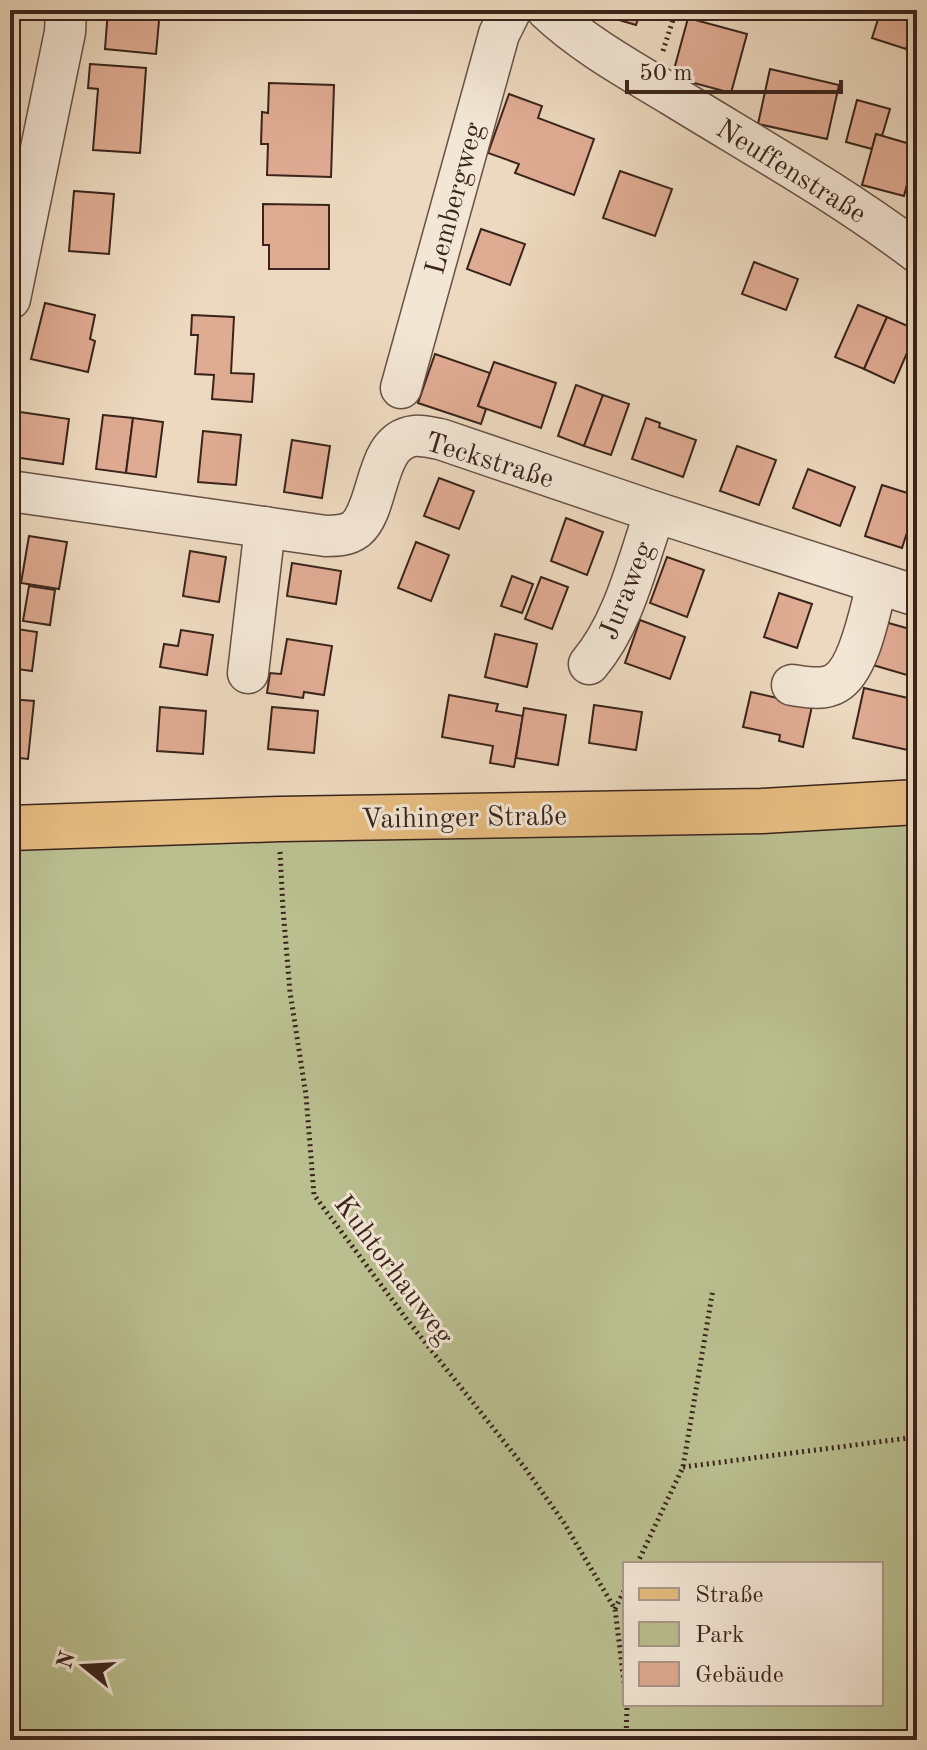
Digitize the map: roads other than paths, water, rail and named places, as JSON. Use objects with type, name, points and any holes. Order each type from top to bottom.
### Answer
[{"type":"main road","name":"Vaihinger Straße","points":[[10,828],[280,819],[762,811],[917,802]]},
{"type":"street","points":[[10,299],[65,32],[66,10]]},
{"type":"street","name":"Lembergweg","points":[[401,388],[499,34],[511,10]]},
{"type":"street","name":"Neuffenstraße","points":[[547,10],[566,28],[614,60],[872,218],[917,252]]},
{"type":"street","name":"Teckstraße","points":[[10,491],[341,536],[354,531],[364,519],[383,464],[393,448],[415,436],[440,439],[917,596]]},
{"type":"street","name":"Juraweg","points":[[589,664],[616,623],[655,512]]},
{"type":"street","points":[[248,673],[265,527]]},
{"type":"street","points":[[792,685],[816,688],[835,685],[849,672],[877,584]]}]
